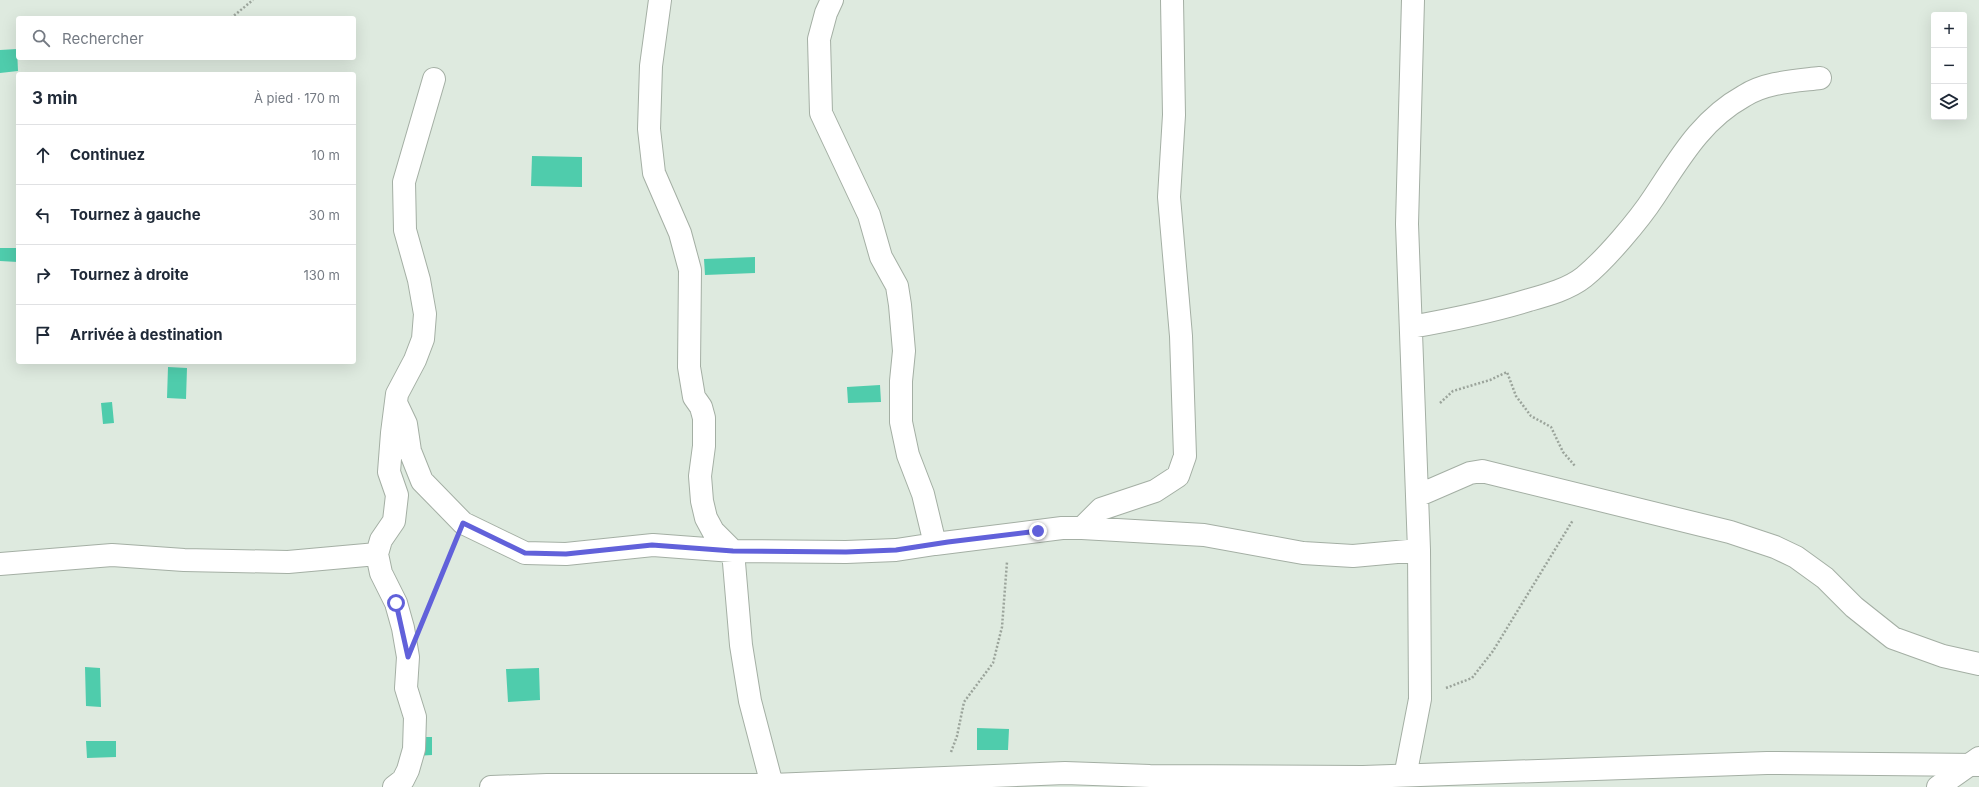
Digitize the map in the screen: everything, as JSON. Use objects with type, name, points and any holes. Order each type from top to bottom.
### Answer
[{"type":"street","points":[[660,0],[650,66],[649,129],[654,173],[680,233],[690,270],[689,367],[694,397],[701,406],[704,418],[704,446],[700,476],[702,501],[706,518],[713,531],[733,551],[741,645],[750,701],[772,785]]},
{"type":"street","points":[[832,0],[826,13],[820,38],[821,113],[869,215],[881,257],[897,286],[904,351],[901,381],[901,422],[908,456],[923,494],[935,544]]},
{"type":"street","points":[[1082,528],[1101,509],[1155,491],[1178,476],[1186,456],[1181,336],[1170,197],[1174,115],[1172,0]]},
{"type":"street","points":[[1404,782],[1420,699],[1418,550],[1408,224],[1413,0]]},
{"type":"street","points":[[1411,327],[1468,316],[1512,305],[1565,288],[1584,277],[1604,257],[1654,198],[1696,135],[1719,113],[1744,95],[1759,89],[1782,82],[1820,78]]},
{"type":"street","points":[[394,787],[403,780],[408,770],[414,749],[415,717],[406,688],[408,657],[402,628],[396,603],[381,573],[377,554],[381,540],[394,521],[397,495],[389,472],[397,394],[415,360],[423,339],[425,314],[405,230],[404,182],[434,79]]},
{"type":"street","points":[[396,402],[406,424],[410,451],[422,481],[463,523],[525,553],[566,554],[652,545],[733,551],[846,552],[896,550],[1062,528],[1204,535],[1303,553],[1353,556],[1418,550]]},
{"type":"street","points":[[1416,496],[1470,473],[1482,471],[1730,532],[1775,547],[1796,557],[1825,578],[1854,607],[1893,638],[1943,656],[1979,664]]},
{"type":"street","points":[[0,564],[112,555],[184,560],[288,562],[377,554]]},
{"type":"street","points":[[491,787],[547,785],[939,783],[1065,772],[1150,776],[1404,782],[1767,763],[1975,763]]},
{"type":"street","points":[[1938,787],[1975,763]]},
{"type":"path","points":[[233,16],[253,0]]},
{"type":"path","points":[[1413,421],[1453,391],[1490,380],[1507,372],[1516,396],[1531,416],[1551,427],[1563,452],[1578,470],[1592,482],[1587,497],[1485,662],[1472,678],[1420,699]]},
{"type":"path","points":[[425,614],[463,523]]},
{"type":"path","points":[[939,783],[957,736],[964,702],[993,663],[1002,627],[1008,559],[1014,535]]},
{"type":"building","points":[[16,49],[18,71],[0,73],[0,50]]},
{"type":"building","points":[[532,156],[582,157],[582,187],[531,186]]},
{"type":"building","points":[[0,248],[16,248],[16,262],[0,261]]},
{"type":"building","points":[[755,257],[755,273],[705,275],[704,259]]},
{"type":"building","points":[[168,367],[187,368],[186,399],[167,398]]},
{"type":"building","points":[[880,385],[881,402],[848,403],[847,387]]},
{"type":"building","points":[[112,402],[114,423],[103,424],[101,403]]},
{"type":"building","points":[[85,667],[100,668],[101,707],[86,706]]},
{"type":"building","points":[[539,668],[540,700],[508,702],[506,669]]},
{"type":"building","points":[[977,728],[1009,729],[1008,750],[977,750]]},
{"type":"building","points":[[415,737],[432,737],[432,755],[415,756]]},
{"type":"building","points":[[86,741],[116,741],[116,757],[87,758]]},
{"type":"route","points":[[396,603],[408,657],[463,523],[525,553],[547,552],[566,554],[652,545],[696,547],[733,551],[784,550],[846,552],[896,550],[1038,531]]}]
